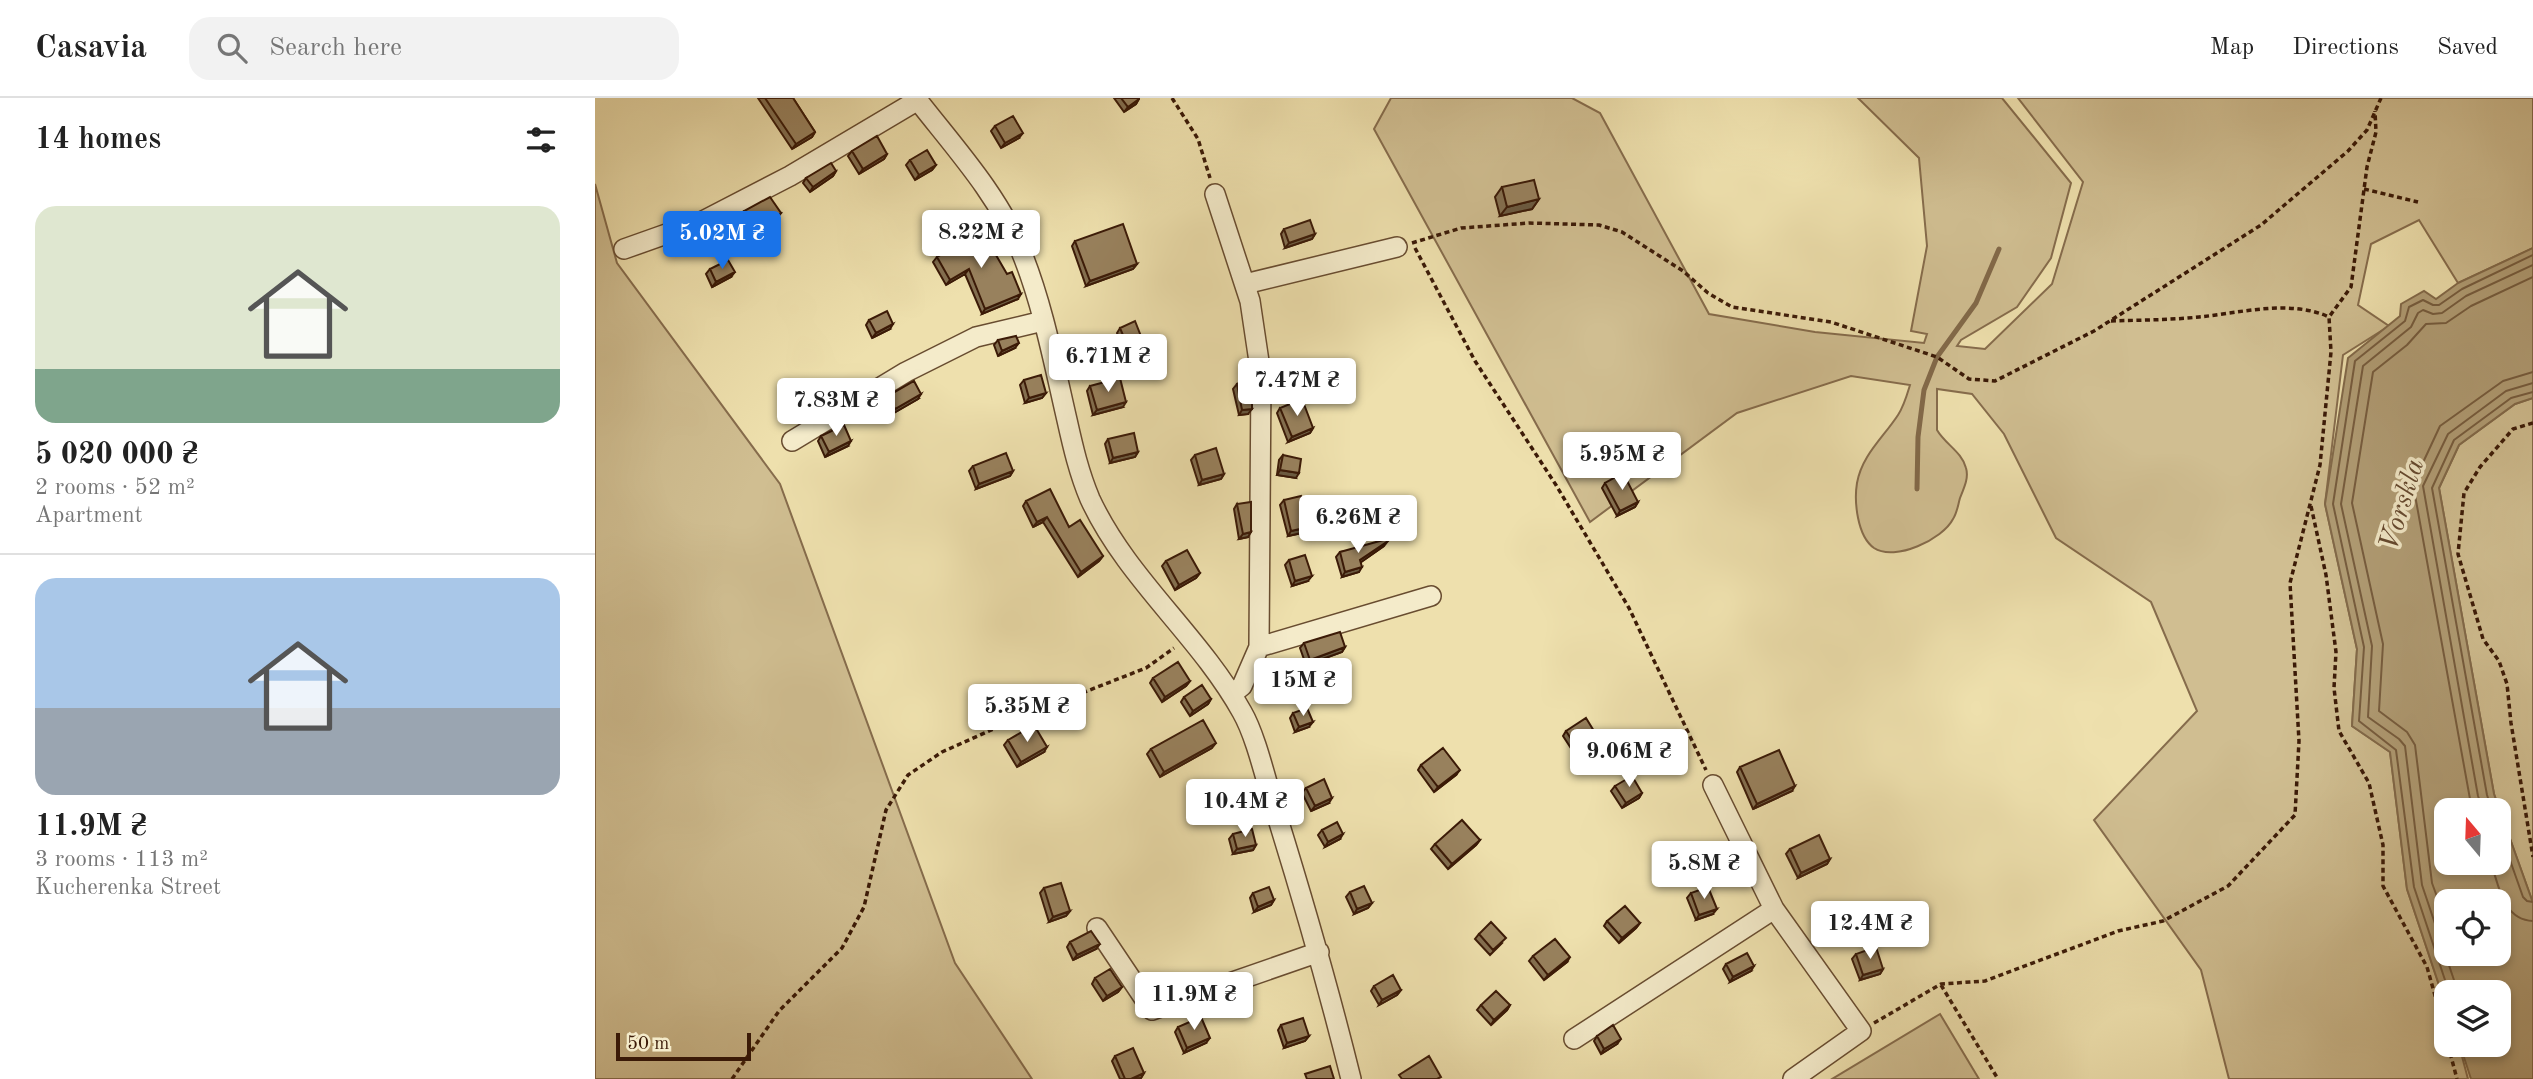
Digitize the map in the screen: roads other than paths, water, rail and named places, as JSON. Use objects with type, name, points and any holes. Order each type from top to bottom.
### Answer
[{"type":"street","points":[[624,249],[703,221],[790,176],[917,99],[972,169],[1011,230],[1027,268],[1043,321],[1080,475],[1093,505],[1125,558],[1212,663],[1245,716],[1319,952],[1351,1079]]},
{"type":"street","points":[[1215,194],[1250,301],[1261,375],[1259,647],[1242,686],[1232,694]]},
{"type":"street","points":[[1245,284],[1405,245]]},
{"type":"street","points":[[792,441],[906,372],[976,337],[1043,321]]},
{"type":"street","points":[[1259,647],[1431,596]]},
{"type":"street","points":[[1713,785],[1774,909],[1861,1031],[1793,1079]]},
{"type":"street","points":[[1574,1039],[1774,909]]},
{"type":"street","points":[[1097,928],[1152,1010],[1319,952]]},
{"type":"water","name":"Vorskla","points":[[2533,248],[2533,398],[2515,404],[2459,445],[2439,488],[2495,798],[2434,798],[2434,875],[2511,875],[2511,842],[2533,903],[2533,1079],[2471,1079],[2464,1057],[2511,1057],[2511,980],[2437,980],[2407,889],[2390,752],[2352,726],[2357,649],[2325,504],[2348,358],[2400,316],[2401,304],[2424,291],[2436,299],[2458,283]]},
{"type":"waterway","points":[[1917,489],[1918,437],[1924,390],[1937,357],[1976,303],[1999,249]]}]
